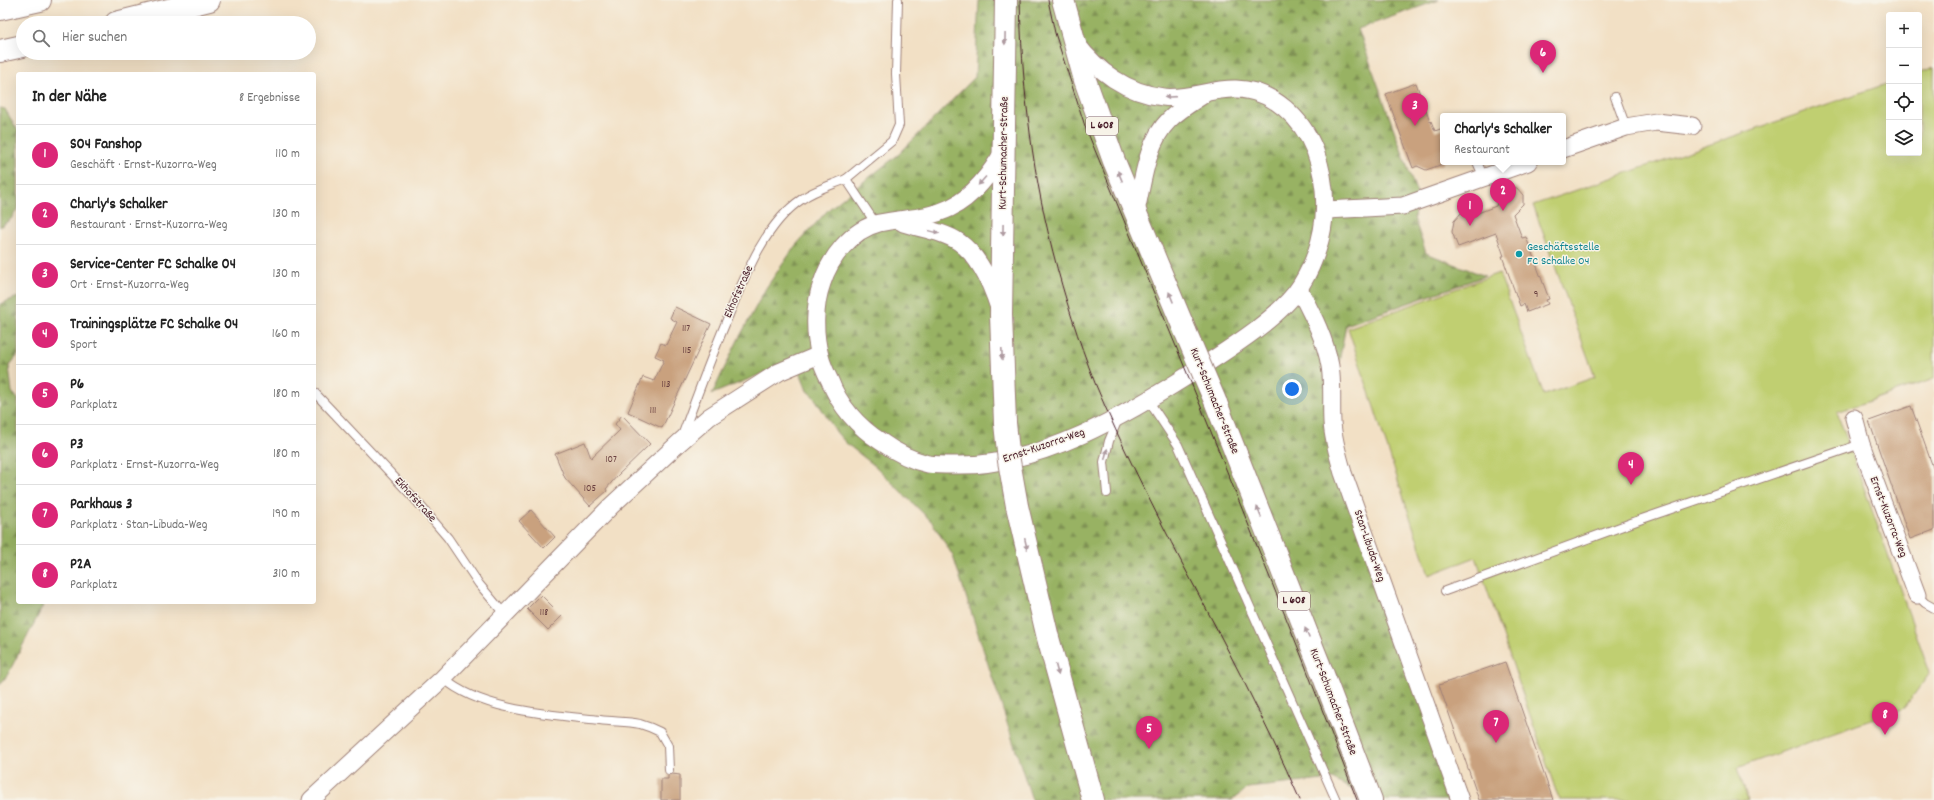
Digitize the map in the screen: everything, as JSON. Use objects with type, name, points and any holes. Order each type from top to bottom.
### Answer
[{"type":"main road","points":[[0,9],[40,0]]},
{"type":"main road","points":[[144,16],[209,0]]},
{"type":"main road","name":"Kurt-Schumacher-Straße","points":[[1006,0],[1001,315],[1005,423],[1009,461],[1017,506],[1048,638],[1093,800]]},
{"type":"main road","name":"Kurt-Schumacher-Straße","points":[[1063,0],[1085,80],[1111,153],[1216,403],[1371,800]]},
{"type":"main road","points":[[0,51],[16,48]]},
{"type":"street","name":"Ernst-Kuzorra-Weg","points":[[1004,149],[995,166],[973,190],[954,207],[926,217],[876,224],[854,236],[833,257],[821,285],[816,317],[819,355],[834,391],[851,416],[874,437],[898,453],[928,464],[968,466],[1006,461],[1061,443],[1119,418],[1237,343],[1271,316],[1299,289],[1318,248],[1326,210],[1322,175],[1314,148],[1300,124],[1284,106],[1265,95],[1237,89],[1166,98],[1141,93],[1118,84],[1098,67],[1073,39]]},
{"type":"street","name":"Ernst-Kuzorra-Weg","points":[[1136,212],[1153,143],[1167,122],[1183,108],[1209,92]]},
{"type":"street","points":[[1566,148],[1626,127],[1656,122],[1692,126]]},
{"type":"street","points":[[1326,210],[1403,206],[1520,165]]},
{"type":"street","name":"Ernst-Kuzorra-Weg","points":[[897,221],[940,233],[959,243],[975,260],[994,293],[1001,315]]},
{"type":"street","name":"Stan-Libuda-Weg","points":[[1299,289],[1316,322],[1325,346],[1330,367],[1332,423],[1336,447],[1343,472],[1460,800]]},
{"type":"street","name":"Ekhofstraße","points":[[311,800],[443,678],[611,506],[680,442],[709,417],[780,372],[819,355]]},
{"type":"street","name":"Ernst-Kuzorra-Weg","points":[[1854,418],[1861,444],[1917,595]]},
{"type":"lane","name":"Ekhofstraße","points":[[680,442],[712,354],[741,284],[760,247],[780,219],[802,199],[846,179],[892,141],[899,125],[896,74],[898,0]]},
{"type":"lane","points":[[1615,97],[1626,127]]},
{"type":"lane","points":[[1478,165],[1484,178]]},
{"type":"lane","points":[[846,179],[876,224]]},
{"type":"lane","name":"Ekhofstraße","points":[[316,394],[413,497],[448,538],[478,584],[505,615]]},
{"type":"lane","points":[[1148,400],[1178,445],[1336,800]]},
{"type":"lane","points":[[1107,493],[1104,462],[1109,441],[1119,418]]},
{"type":"lane","points":[[1445,591],[1642,519],[1861,444]]},
{"type":"lane","name":"Ernst-Kuzorra-Weg","points":[[1917,595],[1925,603],[1934,608]]},
{"type":"lane","points":[[443,678],[454,687],[486,701],[513,708],[556,715],[640,724],[660,732],[668,746],[669,770]]},
{"type":"green space","points":[[979,0],[1439,0],[1358,29],[1417,194],[1414,218],[1426,253],[1485,276],[1346,325],[1333,394],[1334,446],[1460,800],[1373,800],[1332,779],[1248,788],[1232,800],[1032,800],[953,556],[932,522],[875,466],[847,444],[837,433],[814,397],[807,391],[796,360],[712,394],[738,340],[766,288],[796,245],[829,209],[899,154],[975,77]]},
{"type":"green space","points":[[1934,67],[1934,379],[1837,412],[1930,673],[1904,708],[1737,768],[1748,800],[1559,800],[1476,557],[1429,575],[1348,328],[1499,273],[1544,395],[1595,377],[1533,205],[1886,84],[1886,156],[1922,156],[1922,72]]},
{"type":"green space","points":[[0,108],[5,109],[16,128],[16,211],[11,219],[0,227]]},
{"type":"green space","points":[[16,298],[16,357],[9,366],[12,392],[16,397],[16,604],[44,604],[8,674],[0,685],[0,304]]},
{"type":"building","points":[[1416,83],[1430,122],[1431,121],[1435,131],[1440,129],[1440,165],[1426,170],[1417,166],[1413,168],[1386,94]]},
{"type":"building","name":"Geschäftsstelle FC Schalke 04","points":[[1510,187],[1517,188],[1523,195],[1523,204],[1513,214],[1522,238],[1526,237],[1549,299],[1546,300],[1548,304],[1527,312],[1524,304],[1520,306],[1502,256],[1504,256],[1496,233],[1458,247],[1452,232],[1454,221],[1461,213],[1476,207],[1478,213],[1496,206],[1502,192]]},
{"type":"building","points":[[675,307],[711,324],[662,428],[628,412],[643,377],[654,381],[664,360],[655,356],[661,343],[666,345],[677,322],[670,318]]},
{"type":"building","points":[[1911,406],[1934,470],[1934,530],[1910,539],[1869,421]]},
{"type":"building","points":[[622,415],[650,444],[617,476],[606,489],[607,491],[590,506],[565,478],[555,454],[585,442],[591,458],[620,430],[615,424]]},
{"type":"building","points":[[531,510],[555,537],[544,548],[519,521]]},
{"type":"building","points":[[541,595],[562,616],[548,630],[527,609]]},
{"type":"building","points":[[1505,662],[1553,800],[1479,800],[1439,685]]},
{"type":"building","points":[[668,775],[680,775],[680,800],[661,800],[661,779],[668,779]]},
{"type":"tram line","points":[[1020,0],[1025,87],[1032,150],[1038,184],[1053,252],[1083,351],[1095,383],[1126,452],[1244,681],[1300,800]]},
{"type":"tram line","points":[[1048,0],[1055,33],[1085,126],[1201,407],[1301,655],[1357,800]]},
{"type":"place","name":"P3","points":[[1543,73]]},
{"type":"place","name":"Service-Center FC Schalke 04","points":[[1415,126]]},
{"type":"place","name":"Charly's Schalker","points":[[1503,211]]},
{"type":"place","name":"S04 Fanshop","points":[[1470,226]]},
{"type":"place","name":"Geschäftsstelle FC Schalke 04","points":[[1519,254]]},
{"type":"place","name":"Trainingsplätze FC Schalke 04","points":[[1631,485]]},
{"type":"place","name":"P2A","points":[[1885,735]]},
{"type":"place","name":"Parkhaus 3","points":[[1496,743]]},
{"type":"place","name":"P6","points":[[1149,749]]}]
